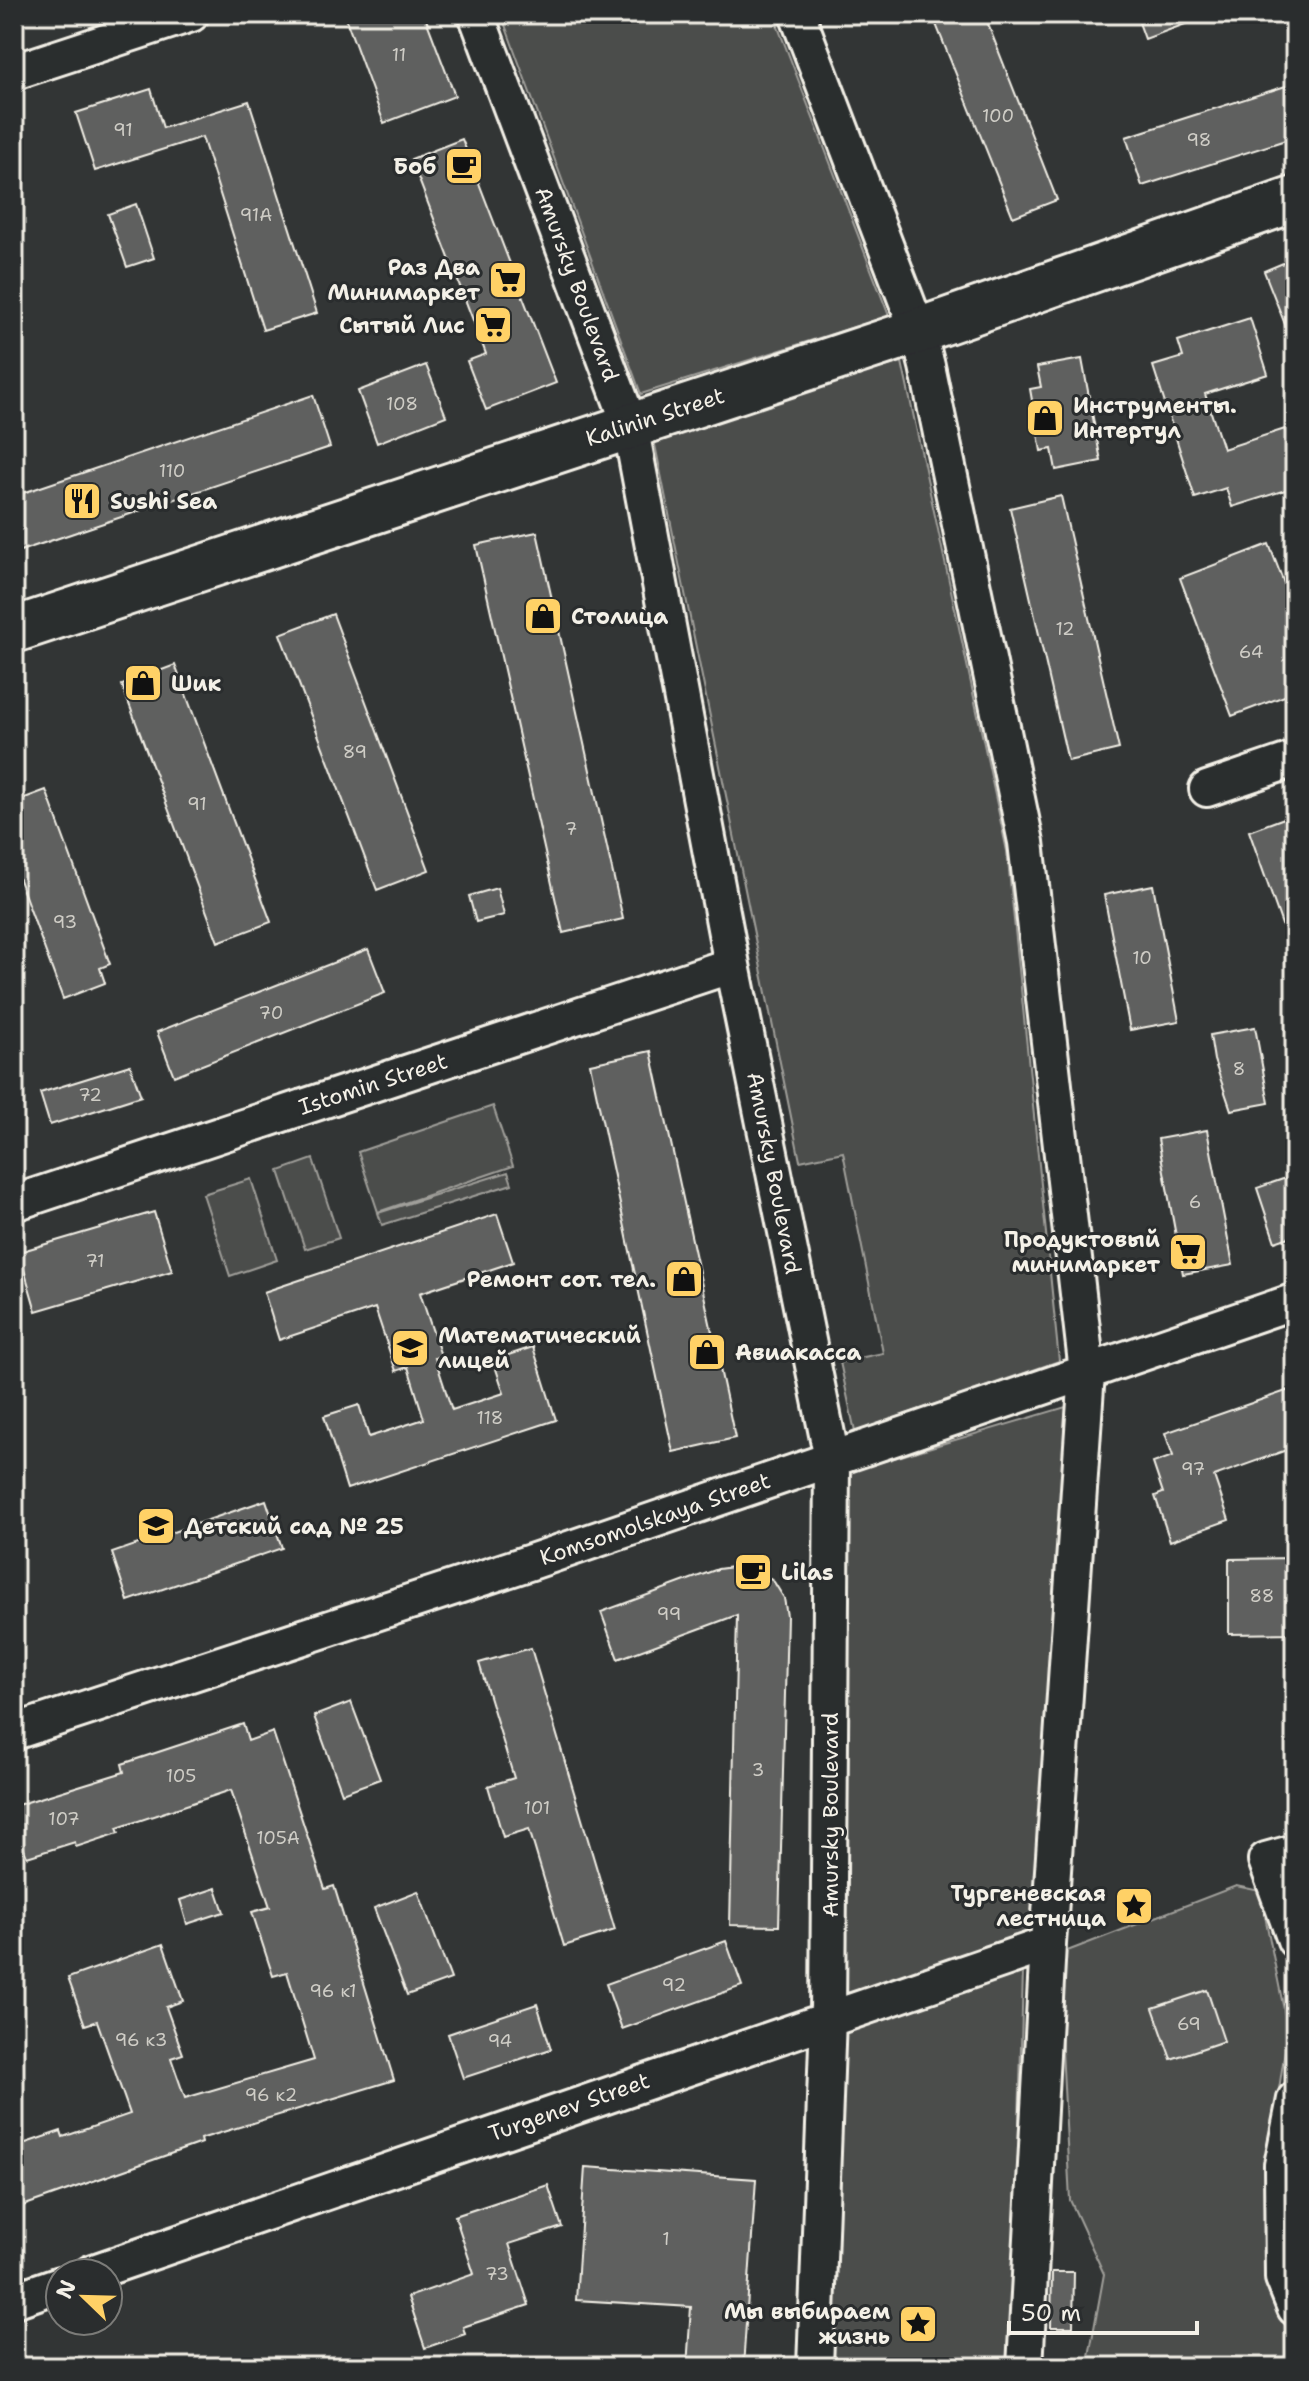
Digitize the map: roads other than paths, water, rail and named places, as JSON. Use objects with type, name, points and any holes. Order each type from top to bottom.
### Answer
[{"type":"main road","name":"Kalinin Street","points":[[14,630],[918,331],[1295,199]]},
{"type":"street","points":[[14,72],[191,14]]},
{"type":"street","name":"Amursky Boulevard","points":[[476,14],[630,425],[732,965],[832,1459],[828,2018],[815,2367]]},
{"type":"street","points":[[797,14],[918,331],[1026,842],[1087,1372],[1048,1944],[1025,2367]]},
{"type":"street","points":[[1207,789],[1295,759]]},
{"type":"street","name":"Istomin Street","points":[[14,1203],[732,965]]},
{"type":"street","name":"Komsomolskaya Street","points":[[14,1732],[531,1562],[1295,1301]]},
{"type":"street","points":[[1280,1856],[1295,1940]]},
{"type":"street","name":"Turgenev Street","points":[[124,2262],[1048,1944]]},
{"type":"street","points":[[1295,2099],[1282,2165],[1283,2278],[1295,2308]]},
{"type":"street","points":[[14,2300],[44,2290]]},
{"type":"place","name":"Боб","points":[[464,166]]},
{"type":"place","name":"Раз Два Минимаркет","points":[[508,280]]},
{"type":"place","name":"Сытый Лис","points":[[493,325]]},
{"type":"place","name":"Инструменты. Интертул","points":[[1045,418]]},
{"type":"place","name":"Sushi Sea","points":[[82,501]]},
{"type":"place","name":"Столица","points":[[543,616]]},
{"type":"place","name":"Шик","points":[[143,683]]},
{"type":"place","name":"Продуктовый минимаркет","points":[[1188,1252]]},
{"type":"place","name":"Ремонт сот. тел.","points":[[684,1279]]},
{"type":"place","name":"Математический лицей","points":[[410,1348]]},
{"type":"place","name":"Авиакасса","points":[[707,1352]]},
{"type":"place","name":"Детский сад № 25","points":[[156,1526]]},
{"type":"place","name":"Lilas","points":[[753,1572]]},
{"type":"place","name":"Тургеневская лестница","points":[[1134,1906]]},
{"type":"place","name":"Мы выбираем жизнь","points":[[918,2324]]}]
